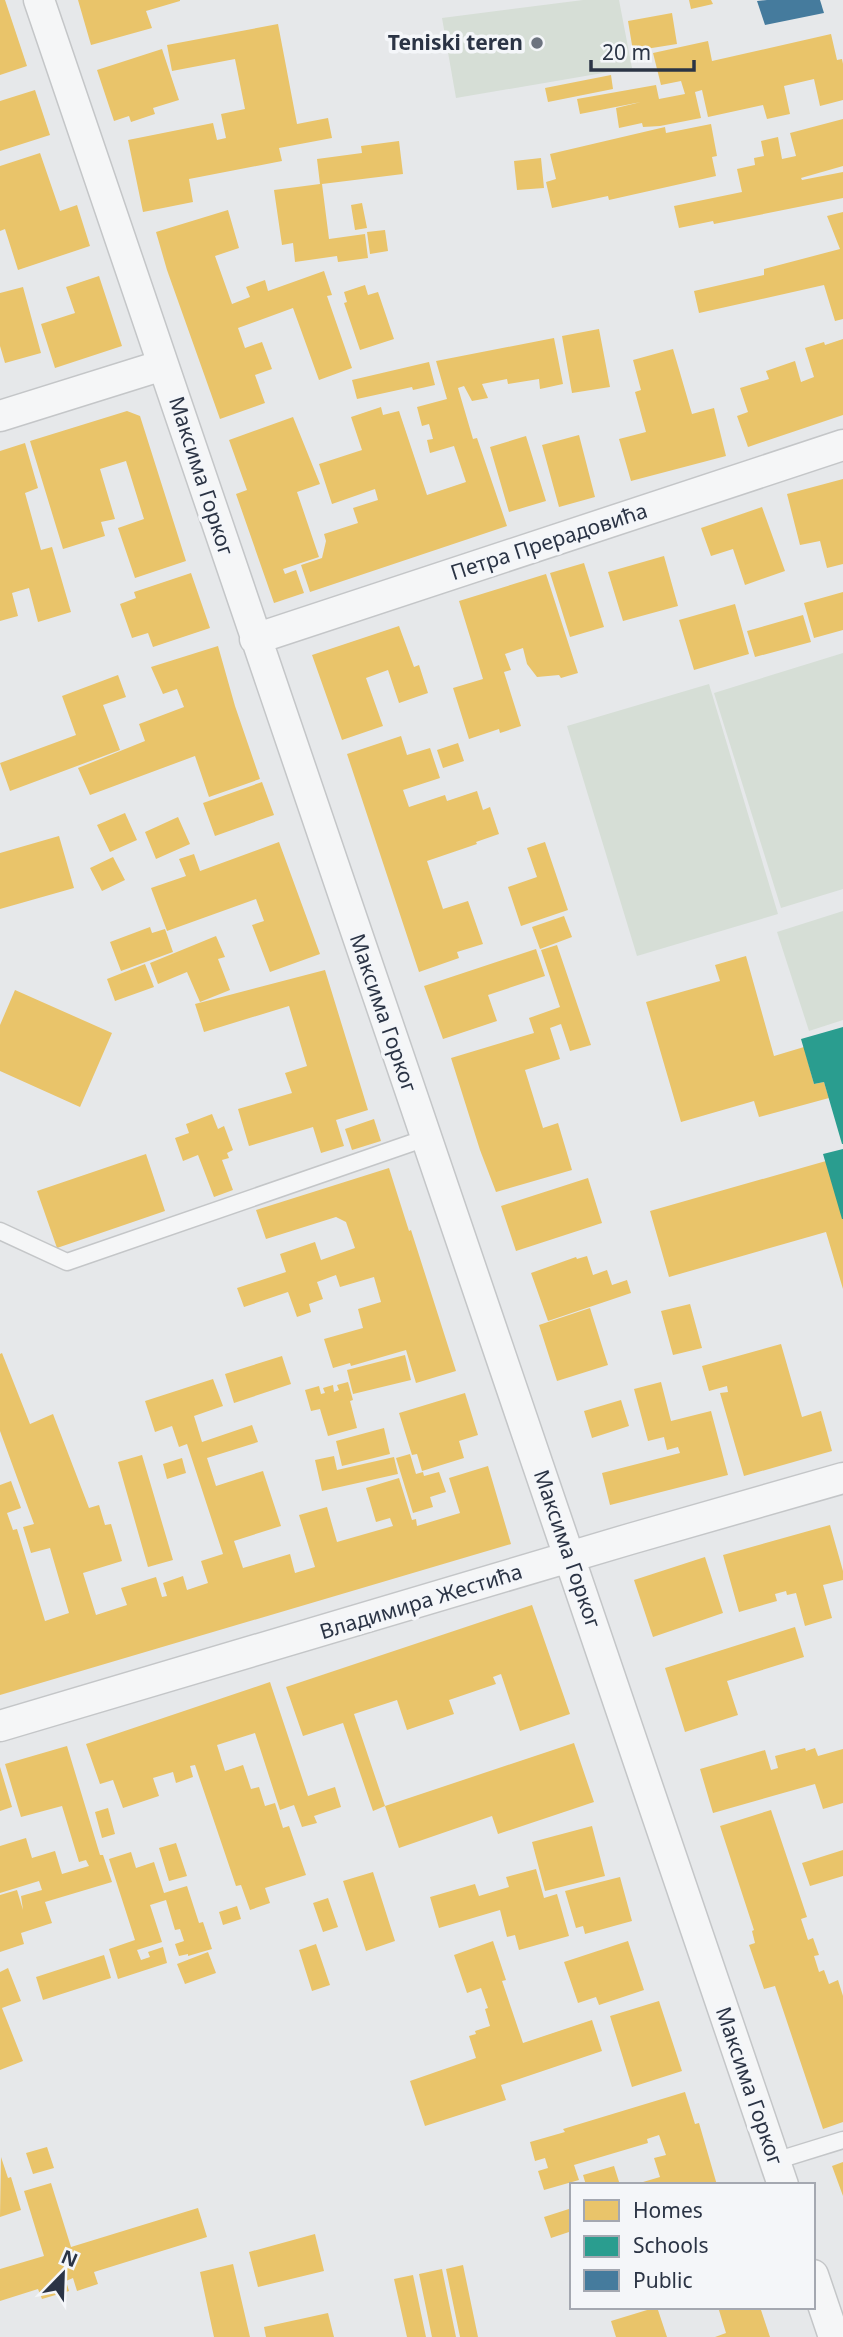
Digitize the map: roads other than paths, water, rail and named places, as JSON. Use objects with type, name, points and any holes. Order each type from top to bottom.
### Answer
[{"type":"street","name":"Максима Горког","points":[[39,0],[779,2173]]},
{"type":"street","points":[[0,416],[163,365]]},
{"type":"street","name":"Петра Прерадовића","points":[[255,639],[843,445]]},
{"type":"street","name":"Владимира Жестића","points":[[0,1726],[508,1577],[570,1556],[843,1478]]},
{"type":"street","points":[[815,2281],[834,2337]]},
{"type":"lane","points":[[0,1231],[67,1262],[426,1138]]},
{"type":"lane","points":[[779,2173],[843,2140]]},
{"type":"place","name":"Teniski teren","points":[[537,43]]}]
